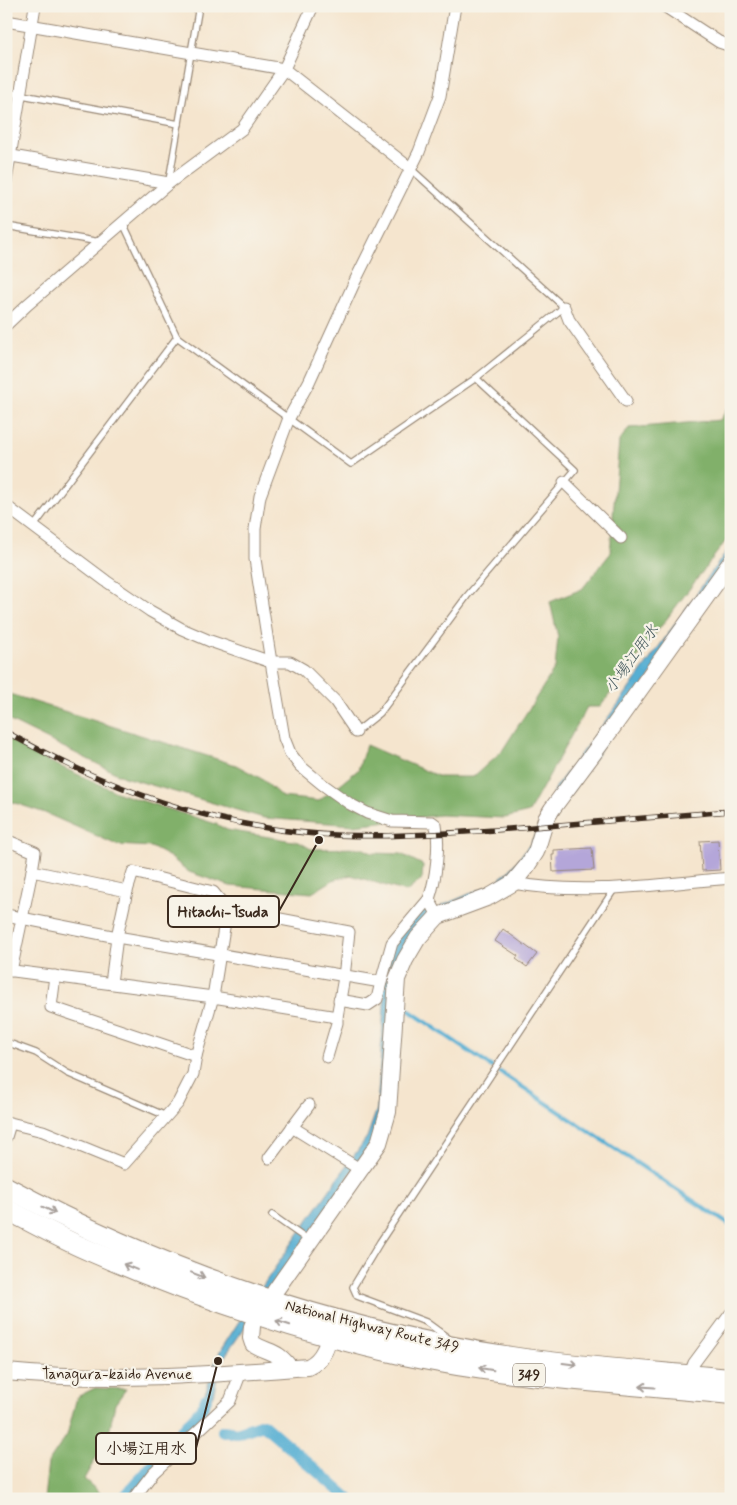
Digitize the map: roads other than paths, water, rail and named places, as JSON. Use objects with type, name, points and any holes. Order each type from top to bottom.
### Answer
[{"type":"highway","name":"National Highway Route 349","points":[[6,1187],[88,1229],[161,1260],[249,1294],[331,1329],[404,1355],[493,1370],[587,1382],[687,1382],[731,1379]]},
{"type":"highway","name":"National Highway Route 349","points":[[6,1209],[86,1249],[166,1282],[244,1310],[331,1329],[687,1382],[731,1394]]},
{"type":"street","points":[[6,181],[8,155],[21,95],[36,6]]},
{"type":"street","points":[[6,325],[169,183],[242,129],[284,69],[313,6]]},
{"type":"street","points":[[339,1000],[368,1005],[377,999],[392,943],[429,899],[432,889],[437,844],[436,825],[432,822],[392,821],[367,813],[350,804],[300,766],[290,753],[284,738],[271,662],[255,559],[255,529],[260,496],[289,418],[419,152],[440,96],[455,6]]},
{"type":"street","points":[[664,6],[719,42],[731,46]]},
{"type":"street","points":[[6,21],[284,69],[410,168]]},
{"type":"street","points":[[8,155],[169,183]]},
{"type":"street","points":[[564,307],[569,320],[626,401]]},
{"type":"street","points":[[564,482],[621,538]]},
{"type":"street","points":[[6,506],[106,581],[150,611],[182,629],[210,641],[271,662],[290,662],[304,670],[335,701],[356,732]]},
{"type":"street","points":[[276,1291],[304,1238],[355,1166],[379,1143],[388,1112],[397,979],[405,960],[418,938],[438,916],[489,896],[513,883],[536,852],[546,819],[552,809],[614,727],[731,562]]},
{"type":"street","points":[[6,840],[35,852],[22,918],[9,970],[213,997],[337,1017]]},
{"type":"street","points":[[32,871],[127,891]]},
{"type":"street","points":[[111,983],[117,937],[133,872],[213,892],[227,909],[349,932],[337,1024],[328,1057]]},
{"type":"street","points":[[513,883],[542,888],[615,888],[731,878]]},
{"type":"street","points":[[429,899],[438,916]]},
{"type":"street","points":[[6,1137],[8,1123],[43,1131],[124,1164],[178,1102],[193,1074],[196,1056],[213,997],[227,909]]},
{"type":"street","points":[[6,915],[117,937],[381,982]]},
{"type":"street","points":[[55,976],[51,1007],[196,1056]]},
{"type":"street","points":[[268,1158],[309,1105]]},
{"type":"street","points":[[292,1127],[355,1166]]},
{"type":"street","points":[[687,1382],[694,1363],[731,1313]]},
{"type":"street","points":[[252,1326],[251,1338],[253,1344],[277,1354],[290,1368]]},
{"type":"street","name":"Tanagura-kaido Avenue","points":[[6,1372],[47,1376],[133,1378],[308,1367],[316,1363],[322,1356],[331,1329]]},
{"type":"street","points":[[133,1499],[153,1473],[230,1401],[241,1372]]},
{"type":"lane","points":[[169,183],[199,6]]},
{"type":"lane","points":[[6,92],[179,124]]},
{"type":"lane","points":[[123,223],[177,338],[351,464],[476,378],[564,307],[410,168]]},
{"type":"lane","points":[[6,226],[100,242]]},
{"type":"lane","points":[[34,526],[177,338]]},
{"type":"lane","points":[[356,732],[380,713],[468,596],[574,470],[476,378]]},
{"type":"lane","points":[[461,1349],[426,1322],[357,1296],[353,1287],[380,1242],[615,888]]},
{"type":"lane","points":[[6,1042],[36,1052],[67,1072],[166,1116]]},
{"type":"lane","points":[[272,1215],[304,1238]]},
{"type":"water","points":[[726,552],[731,556],[535,847],[514,875],[495,890],[442,911],[441,906],[493,884],[510,870],[531,843],[557,785],[619,703]]},
{"type":"water","points":[[386,976],[392,977],[384,1109],[373,1141],[221,1362],[213,1395],[200,1416],[195,1411],[204,1397],[214,1364],[222,1348],[275,1268],[367,1137],[377,1109]]},
{"type":"waterway","name":"小場江用水","points":[[388,992],[391,967],[398,946],[411,928],[430,912]]},
{"type":"waterway","points":[[407,1009],[492,1067]]},
{"type":"waterway","points":[[500,1072],[731,1226]]},
{"type":"waterway","name":"小場江用水","points":[[123,1499],[201,1409],[206,1399]]},
{"type":"waterway","points":[[223,1431],[237,1433],[263,1424],[349,1499]]},
{"type":"railway","points":[[6,732],[77,769],[158,801],[216,818],[288,831],[351,836],[414,835],[731,811]]},
{"type":"place","name":"Hitachi-Tsuda","points":[[319,840]]},
{"type":"place","name":"小場江用水","points":[[218,1361]]}]
